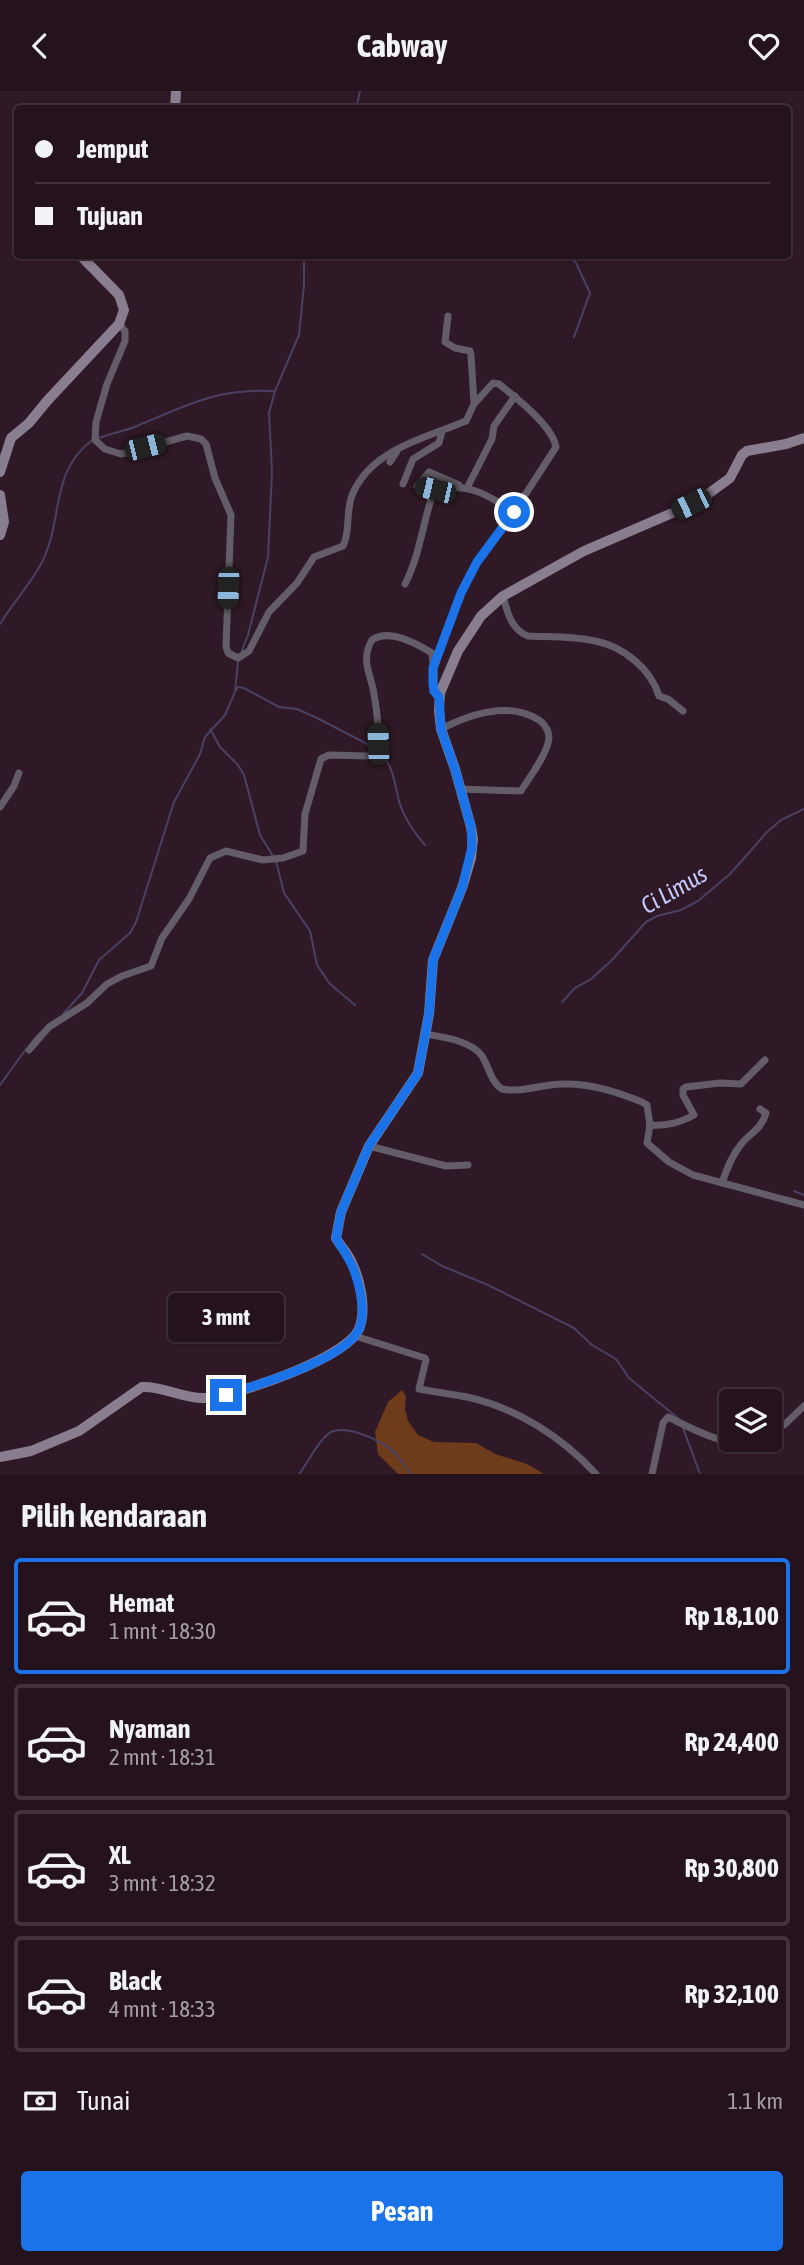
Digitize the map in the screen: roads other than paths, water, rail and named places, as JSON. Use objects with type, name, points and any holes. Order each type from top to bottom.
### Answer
[{"type":"street","points":[[0,472],[11,438],[29,423],[120,324],[124,310],[119,295],[84,259]]},
{"type":"street","points":[[448,316],[445,341],[455,348],[470,351],[474,404]]},
{"type":"street","points":[[120,324],[125,331],[125,341],[107,384],[96,422],[95,440],[105,449],[121,454],[187,436],[201,439],[206,444],[215,478],[231,515],[226,646],[230,654],[238,658],[249,651],[270,612],[297,583],[314,557],[343,546],[347,536],[348,511],[353,492],[365,474],[380,460],[399,447],[466,421],[474,404],[493,383],[499,384],[514,396],[551,435],[556,447],[514,512],[477,562],[461,593],[433,668]]},
{"type":"street","points":[[464,487],[492,439],[494,426],[514,396]]},
{"type":"street","points":[[403,484],[413,459],[439,443],[442,431]]},
{"type":"street","points":[[0,1457],[31,1451],[79,1431],[142,1387],[193,1397],[226,1395],[312,1364],[345,1346],[355,1336],[362,1319],[361,1299],[351,1262],[337,1241],[341,1212],[369,1146],[418,1073],[426,1034],[433,960],[462,888],[472,847],[471,827],[441,729],[439,697],[447,673],[470,629],[481,615],[503,596],[584,551],[704,497],[730,478],[747,451],[804,438]]},
{"type":"street","points":[[390,462],[399,447]]},
{"type":"street","points":[[464,487],[435,490],[417,485],[429,472],[481,493],[514,512]]},
{"type":"street","points":[[405,584],[413,568],[423,524],[435,490]]},
{"type":"street","points":[[0,495],[4,522],[0,535]]},
{"type":"street","points":[[503,596],[518,631],[528,636],[597,641],[611,647],[649,674],[659,696],[668,699],[683,711]]},
{"type":"street","points":[[29,1050],[49,1027],[80,1008],[107,984],[151,966],[162,938],[189,899],[210,858],[226,851],[264,860],[283,858],[303,851],[305,814],[321,759],[329,755],[369,756],[377,749],[374,692],[366,667],[366,652],[372,640],[389,635],[432,653],[434,691],[439,697]]},
{"type":"street","points":[[441,729],[467,717],[497,711],[533,716],[544,723],[548,733],[548,743],[522,791],[460,789]]},
{"type":"street","points":[[0,807],[19,773]]},
{"type":"street","points":[[426,1034],[447,1038],[477,1050],[494,1081],[502,1089],[564,1084],[608,1090],[647,1105],[650,1125],[648,1143],[669,1162],[692,1175],[804,1205]]},
{"type":"street","points":[[650,1125],[666,1126],[694,1115],[683,1095],[683,1089],[686,1087],[720,1083],[741,1084],[765,1060]]},
{"type":"street","points":[[722,1183],[728,1164],[738,1148],[763,1122],[766,1113],[760,1109]]},
{"type":"street","points":[[369,1146],[446,1166],[468,1165]]},
{"type":"street","points":[[355,1336],[425,1358],[419,1389],[467,1397],[514,1412],[568,1447],[596,1474]]},
{"type":"street","points":[[782,1426],[804,1406]]},
{"type":"street","points":[[652,1474],[663,1423],[668,1417],[689,1429],[719,1439]]},
{"type":"waterway","points":[[357,105],[360,91]]},
{"type":"waterway","points":[[241,653],[268,557],[272,472],[269,413],[275,391],[299,335],[304,259]]},
{"type":"waterway","points":[[572,259],[590,293],[574,337]]},
{"type":"waterway","points":[[99,438],[132,428],[203,399],[236,392],[274,391]]},
{"type":"waterway","points":[[0,624],[43,560],[69,467],[91,441]]},
{"type":"waterway","points":[[63,1014],[82,993],[99,960],[130,933],[136,922],[174,802],[200,754],[205,737],[225,715],[235,692],[238,661]]},
{"type":"waterway","points":[[236,690],[238,687],[244,688],[279,707],[297,709],[373,747]]},
{"type":"waterway","points":[[210,729],[220,747],[244,775],[260,835],[273,856]]},
{"type":"waterway","points":[[377,751],[390,768],[406,819],[425,845]]},
{"type":"waterway","name":"Ci Limus","points":[[562,1002],[575,988],[591,979],[611,961],[646,922],[698,901],[730,874],[767,832],[781,820],[804,809]]},
{"type":"waterway","points":[[276,861],[284,893],[310,931],[317,965],[330,984],[355,1005]]},
{"type":"waterway","points":[[32,1042],[40,1033]]},
{"type":"waterway","points":[[0,1085],[26,1049]]},
{"type":"waterway","points":[[794,1191],[804,1195]]},
{"type":"waterway","points":[[422,1254],[574,1328],[592,1345],[616,1359],[629,1378],[679,1419]]},
{"type":"waterway","points":[[683,1428],[700,1474]]},
{"type":"waterway","points":[[299,1474],[323,1438],[343,1430],[362,1434],[389,1448],[411,1474]]}]
